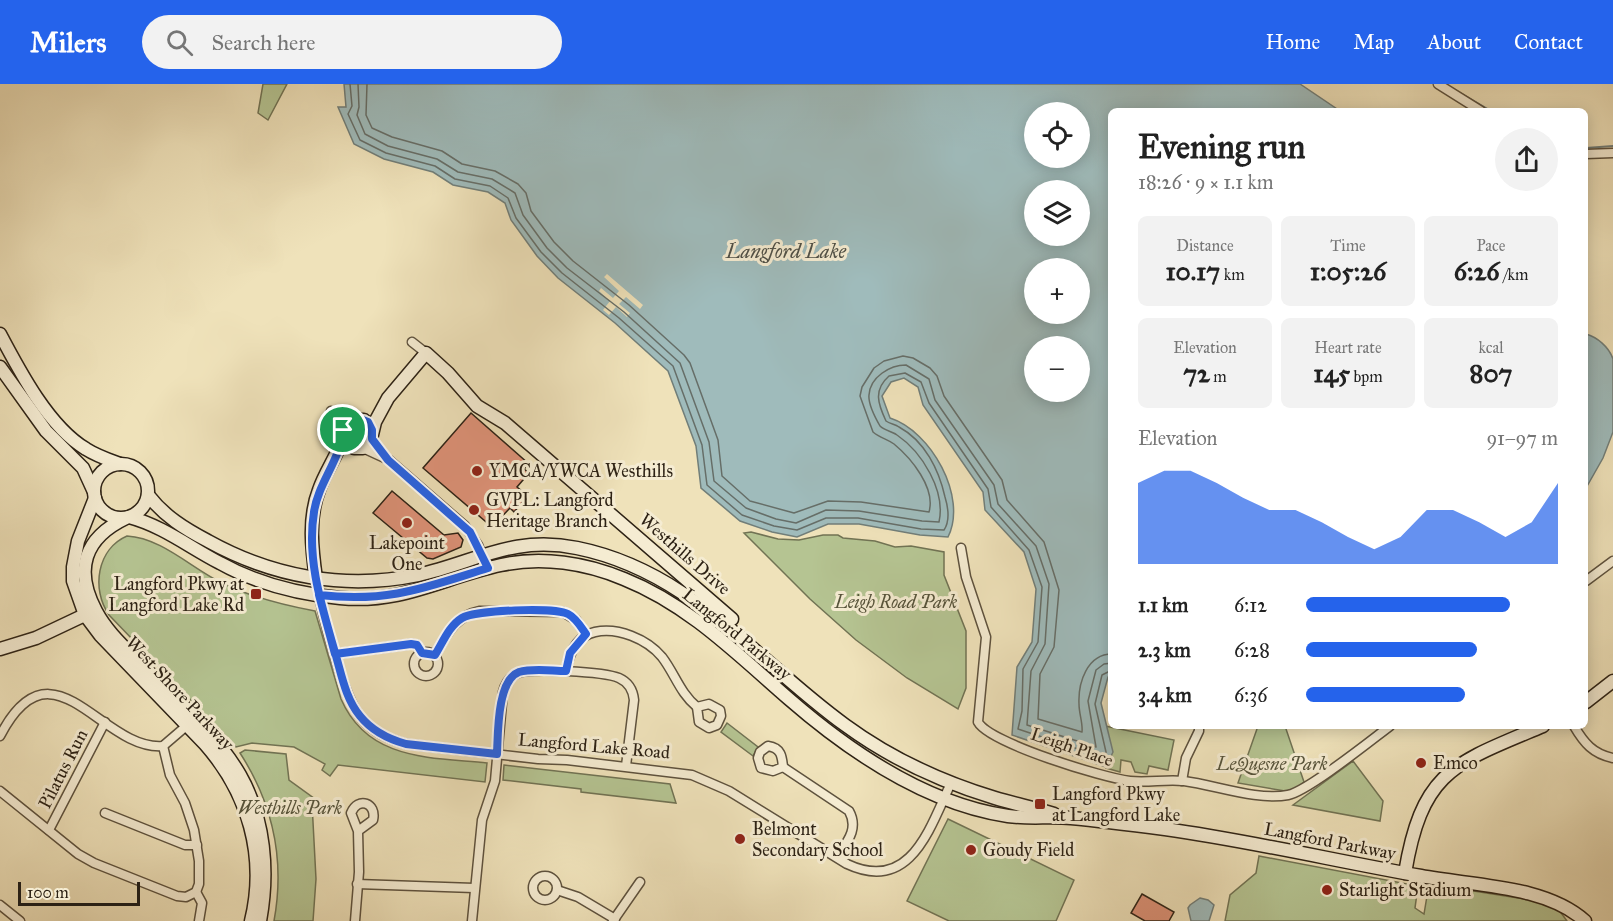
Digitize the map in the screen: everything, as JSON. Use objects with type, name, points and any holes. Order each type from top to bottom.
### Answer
[{"type":"main road","points":[[0,334],[39,400],[66,434],[87,450],[120,464],[128,465],[142,474],[148,487],[148,495],[142,509],[128,518],[110,516],[103,512],[83,468],[46,430],[0,366],[12,357]]},
{"type":"main road","points":[[388,398],[372,434],[358,448],[343,434],[346,424],[368,414],[388,398],[426,353]]},
{"type":"main road","name":"Westhills Drive","points":[[426,353],[448,373],[477,406],[505,423],[571,478],[803,682],[820,706]]},
{"type":"main road","points":[[356,419],[368,422],[372,434]]},
{"type":"main road","name":"Langford Lake Road","points":[[316,579],[312,523],[319,490],[332,466],[343,434]]},
{"type":"main road","name":"Langford Lake Road","points":[[332,466],[358,448]]},
{"type":"main road","points":[[95,495],[99,476],[112,466],[120,464]]},
{"type":"main road","name":"West Shore Parkway","points":[[95,495],[78,541],[73,567],[74,581],[100,635],[231,760],[253,805],[262,841],[264,902],[260,921]]},
{"type":"main road","name":"Langford Parkway","points":[[148,495],[171,519],[228,552],[272,570],[316,579],[359,582],[393,579],[421,574],[482,555],[524,546],[549,545],[585,550],[628,563],[658,577],[709,610],[820,706],[873,744],[951,783],[1067,818]]},
{"type":"main road","name":"West Shore Parkway","points":[[90,612],[86,581],[87,555],[92,542],[102,532],[128,518]]},
{"type":"main road","name":"Langford Parkway","points":[[128,518],[162,529],[238,572],[266,582],[319,595],[346,598],[400,595],[488,568],[526,561],[559,561],[590,567],[654,592],[709,629],[802,710],[846,744],[889,770],[944,798],[1011,816],[1067,818],[1198,834],[1405,873],[1540,895],[1564,904],[1583,919],[1598,921]]},
{"type":"main road","points":[[0,649],[36,638],[90,612]]},
{"type":"main road","points":[[1588,700],[1613,681]]},
{"type":"main road","name":"West Shore Parkway","points":[[190,722],[227,772],[247,814],[255,846],[257,871],[251,921]]},
{"type":"main road","points":[[1405,873],[1414,829],[1425,803],[1443,779],[1469,758],[1536,729]]},
{"type":"street","points":[[1438,84],[1476,108]]},
{"type":"street","points":[[1588,154],[1613,153]]},
{"type":"street","name":"Westhills Drive","points":[[412,342],[426,353]]},
{"type":"street","points":[[343,434],[331,411],[356,419]]},
{"type":"street","points":[[372,434],[388,460],[465,526],[488,568]]},
{"type":"street","points":[[358,448],[388,460]]},
{"type":"street","name":"Leigh Place","points":[[961,548],[966,577],[986,637],[978,718],[980,726],[1013,744],[1099,776],[1132,781],[1182,781],[1258,794],[1288,795],[1300,790],[1386,729]]},
{"type":"street","points":[[1588,580],[1613,561]]},
{"type":"street","name":"Langford Lake Road","points":[[316,579],[335,654],[351,703],[362,719],[380,734],[406,744],[626,766],[692,775],[717,784],[837,857],[865,871],[885,870],[902,864],[920,848],[951,783]]},
{"type":"street","points":[[435,655],[453,625],[462,618],[480,611],[563,612],[576,620],[586,634]]},
{"type":"street","points":[[566,671],[570,653],[586,634],[612,631],[630,635],[648,644],[661,656],[681,689],[697,707]]},
{"type":"street","points":[[335,654],[411,644],[417,645],[422,653]]},
{"type":"street","points":[[422,653],[435,655],[439,663],[436,672],[427,677],[422,676],[415,669],[414,664],[418,655],[422,653]]},
{"type":"street","points":[[472,921],[482,820],[493,789],[503,692],[509,679],[524,671],[566,671],[615,676],[624,681],[630,687],[634,700],[626,766]]},
{"type":"street","points":[[0,736],[16,709],[30,699],[40,696],[65,698],[142,745],[163,746],[190,722]]},
{"type":"street","name":"Pilatus Run","points":[[50,830],[105,722]]},
{"type":"street","points":[[1182,781],[1186,758],[1199,729]]},
{"type":"street","points":[[1576,729],[1592,750],[1613,758]]},
{"type":"street","points":[[163,746],[170,775],[187,809],[197,845],[200,877],[196,892],[202,903],[199,921]]},
{"type":"street","points":[[783,767],[849,811],[853,820],[853,830],[837,857]]},
{"type":"street","points":[[0,791],[78,854],[177,896],[186,897],[196,892]]},
{"type":"street","points":[[105,813],[185,844],[197,845]]},
{"type":"street","points":[[355,921],[357,831]]},
{"type":"street","points":[[557,890],[578,897],[614,920],[640,882]]},
{"type":"street","points":[[357,884],[474,888]]},
{"type":"street","points":[[0,905],[20,921]]},
{"type":"green space","points":[[263,84],[287,84],[268,120],[258,113]]},
{"type":"green space","name":"Leigh Road Park","points":[[751,532],[778,539],[799,540],[823,535],[838,535],[843,538],[875,541],[895,547],[911,546],[944,552],[944,575],[966,631],[966,688],[958,709],[907,678],[856,640],[810,599],[744,533]]},
{"type":"green space","points":[[127,536],[152,542],[210,577],[244,592],[315,611],[341,699],[353,719],[367,734],[384,745],[403,752],[487,763],[485,782],[338,765],[330,776],[322,770],[325,764],[294,747],[252,743],[236,747],[109,615],[103,605],[99,582],[103,560],[117,542]]},
{"type":"green space","points":[[727,723],[758,747],[753,756],[721,732]]},
{"type":"green space","points":[[1105,726],[1108,729],[1120,729],[1174,740],[1168,770],[1149,766],[1147,774],[1135,772],[1131,762],[1121,760],[1120,772],[1106,768],[1112,758]]},
{"type":"green space","name":"LeQuesne Park","points":[[1257,729],[1286,729],[1304,782],[1291,792],[1238,783]]},
{"type":"green space","name":"Westhills Park","points":[[245,750],[286,754],[289,780],[315,799],[312,803],[316,879],[313,921],[274,921],[278,877],[274,834],[261,792],[240,753]]},
{"type":"green space","points":[[1353,761],[1383,801],[1380,821],[1293,805]]},
{"type":"green space","points":[[504,765],[670,784],[676,803],[503,780]]},
{"type":"green space","name":"Goudy Field","points":[[948,819],[1074,880],[1056,921],[949,921],[907,901]]},
{"type":"green space","name":"Starlight Stadium","points":[[1259,856],[1418,886],[1415,908],[1424,914],[1429,884],[1556,906],[1567,921],[1225,921],[1230,895],[1256,873]]},
{"type":"water","name":"Langford Lake","points":[[344,84],[1300,84],[1336,108],[1108,108],[1108,677],[1101,703],[1113,752],[1106,767],[1012,735],[1017,667],[1032,642],[1036,589],[1024,552],[985,510],[983,492],[923,405],[918,387],[904,378],[891,382],[882,396],[890,418],[905,425],[919,436],[942,467],[953,503],[953,521],[948,537],[920,535],[859,524],[828,524],[797,537],[772,532],[740,521],[701,488],[696,446],[668,371],[615,323],[558,278],[537,256],[511,220],[505,203],[488,192],[453,185],[433,172],[384,159],[354,144],[338,107],[346,107]]},
{"type":"water","points":[[1588,335],[1602,343],[1609,350],[1613,359],[1613,432],[1603,458],[1588,484]]},
{"type":"water","points":[[1200,898],[1214,905],[1209,921],[1191,921],[1188,908]]},
{"type":"pier","points":[[607,274],[643,305],[640,309],[626,297],[619,304],[630,313],[627,317],[616,307],[609,315],[603,310],[610,301],[599,291],[601,288],[613,298],[619,291],[604,277]]},
{"type":"building","name":"YMCA/YWCA Westhills","points":[[471,413],[529,464],[524,469],[529,473],[517,487],[528,496],[514,512],[510,508],[492,527],[423,468]]},
{"type":"building","name":"Lakepoint One","points":[[392,491],[444,535],[458,533],[463,540],[461,547],[433,559],[427,558],[373,513]]},
{"type":"building","points":[[1142,894],[1174,912],[1169,921],[1145,921],[1131,913]]},
{"type":"waterway","points":[[1445,84],[1486,108]]},
{"type":"waterway","points":[[1588,148],[1613,146]]},
{"type":"place","name":"YMCA/YWCA Westhills","points":[[477,471]]},
{"type":"place","name":"GVPL: Langford Heritage Branch","points":[[474,510]]},
{"type":"place","name":"Lakepoint One","points":[[407,523]]},
{"type":"place","name":"Langford Pkwy at Langford Lake Rd","points":[[256,594]]},
{"type":"place","name":"Emco","points":[[1421,763]]},
{"type":"place","name":"Langford Pkwy at Langford Lake","points":[[1040,804]]},
{"type":"place","name":"Belmont Secondary School","points":[[740,839]]},
{"type":"place","name":"Goudy Field","points":[[971,850]]},
{"type":"place","name":"Starlight Stadium","points":[[1327,890]]},
{"type":"route","points":[[343,430],[341,445],[319,490],[312,523],[312,542],[319,595],[335,654],[351,703],[362,719],[380,734],[392,740],[406,744],[497,754],[503,692],[509,679],[524,671],[566,671],[570,653],[586,634],[572,616],[563,612],[480,611],[462,618],[453,625],[435,655],[430,652],[422,653],[415,644],[335,654],[322,607],[319,595],[346,598],[400,595],[488,568],[470,532],[388,460],[372,439],[373,434],[368,422],[360,419],[352,420],[343,430]]}]
